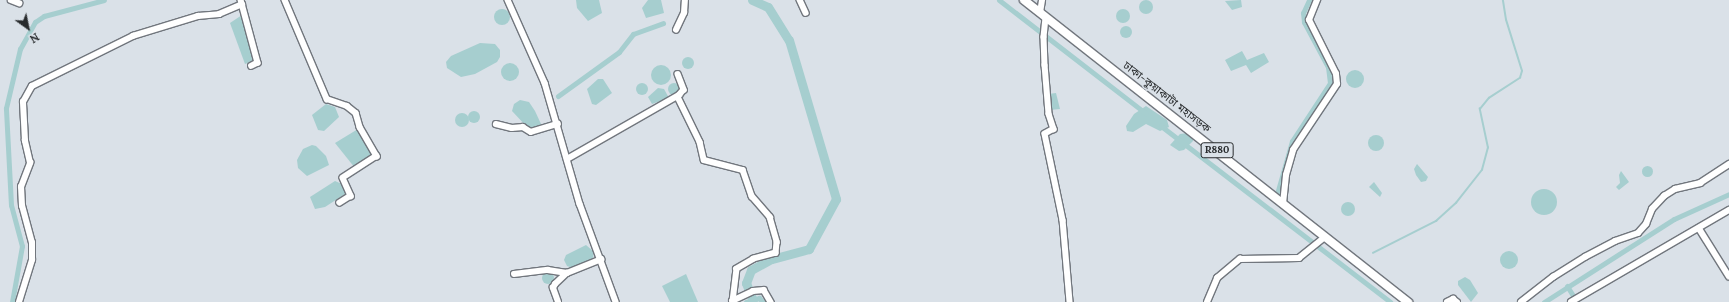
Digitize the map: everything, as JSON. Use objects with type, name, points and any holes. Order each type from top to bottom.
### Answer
[{"type":"main road","name":"ঢাকা-কুয়াকাটা মহাসড়ক","points":[[1024,0],[1324,238],[1408,302]]},
{"type":"street","points":[[11,0],[19,3]]},
{"type":"street","points":[[284,0],[327,99],[347,106],[356,113],[360,128],[377,156],[343,178],[351,196],[340,203]]},
{"type":"street","points":[[508,0],[545,83],[567,159],[616,302]]},
{"type":"street","points":[[676,30],[684,12],[685,0]]},
{"type":"street","points":[[800,0],[806,13]]},
{"type":"street","points":[[1042,0],[1049,114],[1054,129],[1045,134],[1063,220],[1070,302]]},
{"type":"street","points":[[1283,204],[1286,175],[1293,150],[1337,84],[1336,74],[1309,20],[1317,0]]},
{"type":"street","points":[[19,302],[32,260],[32,243],[22,206],[21,187],[30,163],[25,141],[22,102],[32,86],[133,36],[203,15],[219,14],[241,2],[258,63],[252,66]]},
{"type":"street","points":[[567,159],[679,95],[684,90],[678,74]]},
{"type":"street","points":[[679,95],[682,109],[700,142],[704,160],[743,170],[752,196],[770,217],[777,242],[776,253],[754,259],[738,269],[732,301]]},
{"type":"street","points":[[496,124],[512,128],[523,127],[531,132],[558,124]]},
{"type":"street","points":[[1521,302],[1553,277],[1585,257],[1614,241],[1638,233],[1646,224],[1652,209],[1664,196],[1675,189],[1700,183],[1729,164]]},
{"type":"street","points":[[1571,302],[1729,210]]},
{"type":"street","points":[[1699,228],[1729,276]]},
{"type":"street","points":[[1207,302],[1217,278],[1240,259],[1299,258],[1324,238]]},
{"type":"street","points":[[558,302],[553,288],[567,273],[600,259]]},
{"type":"street","points":[[514,274],[548,270],[567,273]]},
{"type":"street","points":[[732,301],[753,292],[764,290],[771,302]]},
{"type":"street","points":[[1447,302],[1453,299],[1457,302]]},
{"type":"shaded area","points":[[576,0],[599,0],[602,13],[588,21],[577,8]]},
{"type":"shaded area","points":[[648,0],[661,0],[664,13],[646,18],[642,8]]},
{"type":"shaded area","points":[[1143,0],[1149,0],[1153,4],[1153,10],[1149,14],[1143,14],[1139,10],[1139,4]]},
{"type":"shaded area","points":[[1241,0],[1242,7],[1232,10],[1225,1]]},
{"type":"shaded area","points":[[502,9],[509,14],[510,17],[505,24],[502,25],[495,20],[494,17],[499,10]]},
{"type":"shaded area","points":[[1120,9],[1126,9],[1130,13],[1130,19],[1126,23],[1120,23],[1116,19],[1116,13]]},
{"type":"shaded area","points":[[242,15],[255,60],[245,64],[230,23]]},
{"type":"shaded area","points":[[1128,26],[1131,27],[1131,37],[1124,38],[1121,37],[1120,30],[1121,27]]},
{"type":"shaded area","points":[[480,43],[495,44],[500,50],[500,57],[497,62],[475,74],[461,77],[447,68],[446,62],[451,56]]},
{"type":"shaded area","points":[[1242,51],[1247,60],[1264,53],[1269,62],[1251,73],[1246,65],[1231,71],[1225,60]]},
{"type":"shaded area","points":[[686,57],[690,57],[694,63],[690,69],[686,69],[682,65],[682,61]]},
{"type":"shaded area","points":[[506,63],[514,63],[519,68],[517,79],[514,81],[506,81],[501,76],[501,68]]},
{"type":"shaded area","points":[[661,65],[668,68],[671,75],[668,82],[661,85],[654,82],[651,75],[654,68]]},
{"type":"shaded area","points":[[1355,70],[1361,73],[1364,79],[1361,85],[1355,88],[1349,85],[1346,79],[1349,73]]},
{"type":"shaded area","points":[[598,79],[603,79],[612,93],[596,105],[592,104],[587,89]]},
{"type":"shaded area","points":[[642,83],[646,85],[648,89],[646,93],[642,95],[638,93],[636,89],[638,85]]},
{"type":"shaded area","points":[[672,83],[676,83],[680,89],[676,95],[672,95],[668,91],[668,87]]},
{"type":"shaded area","points":[[658,88],[664,89],[669,98],[652,104],[648,97]]},
{"type":"shaded area","points":[[1056,93],[1060,109],[1050,110],[1048,94]]},
{"type":"shaded area","points":[[520,100],[529,102],[535,111],[541,124],[535,129],[527,127],[512,111],[514,104]]},
{"type":"shaded area","points":[[326,104],[335,107],[339,117],[324,131],[318,130],[312,115]]},
{"type":"shaded area","points":[[1146,106],[1167,120],[1169,127],[1160,131],[1146,124],[1133,132],[1127,131],[1126,126],[1134,114]]},
{"type":"shaded area","points":[[474,111],[478,113],[480,117],[478,121],[474,123],[470,121],[468,117],[470,113]]},
{"type":"shaded area","points":[[462,113],[467,115],[469,120],[467,125],[462,127],[457,125],[455,120],[457,115]]},
{"type":"shaded area","points":[[358,129],[374,156],[355,168],[335,143]]},
{"type":"shaded area","points":[[1188,133],[1193,137],[1193,141],[1184,150],[1179,151],[1170,145],[1180,134]]},
{"type":"shaded area","points":[[1373,135],[1379,135],[1384,140],[1382,149],[1379,151],[1373,151],[1368,146],[1368,140]]},
{"type":"shaded area","points":[[312,145],[316,146],[326,156],[329,165],[307,176],[298,168],[297,160],[303,149]]},
{"type":"shaded area","points":[[1417,164],[1428,177],[1426,181],[1421,182],[1416,175],[1414,169]]},
{"type":"shaded area","points":[[1647,165],[1651,167],[1653,171],[1651,175],[1647,177],[1643,175],[1641,171],[1643,167]]},
{"type":"shaded area","points":[[1621,171],[1629,182],[1619,190],[1616,187],[1620,183],[1619,175]]},
{"type":"shaded area","points":[[335,181],[342,184],[345,194],[325,207],[315,209],[310,197]]},
{"type":"shaded area","points":[[1374,182],[1382,193],[1380,197],[1369,187]]},
{"type":"shaded area","points":[[1544,189],[1553,193],[1557,202],[1553,211],[1544,215],[1535,211],[1531,202],[1535,193]]},
{"type":"shaded area","points":[[1345,202],[1351,202],[1355,206],[1355,212],[1351,216],[1345,216],[1341,212],[1341,206]]},
{"type":"shaded area","points":[[586,245],[594,252],[593,258],[573,268],[567,266],[564,260],[566,255]]},
{"type":"shaded area","points":[[1509,251],[1515,254],[1518,260],[1515,266],[1509,269],[1503,266],[1500,260],[1503,254]]},
{"type":"shaded area","points":[[546,272],[550,272],[554,278],[550,284],[546,284],[542,280],[542,276]]},
{"type":"shaded area","points":[[686,274],[698,302],[670,302],[662,286]]},
{"type":"shaded area","points":[[1465,277],[1470,280],[1478,293],[1471,302],[1458,285],[1458,281]]},
{"type":"waterway","points":[[12,302],[22,246],[11,205],[6,108],[20,49],[35,22],[44,16],[104,0]]},
{"type":"waterway","points":[[752,0],[768,7],[789,40],[836,199],[809,249],[771,259],[751,270],[746,283],[753,300]]},
{"type":"waterway","points":[[999,0],[1145,113]]},
{"type":"waterway","points":[[1277,194],[1292,141],[1330,83],[1328,67],[1304,22],[1303,13],[1309,0]]},
{"type":"waterway","points":[[1373,253],[1436,221],[1456,203],[1482,170],[1488,148],[1480,109],[1489,98],[1520,78],[1522,71],[1506,20],[1503,0]]},
{"type":"waterway","points":[[558,96],[619,52],[633,34],[663,23]]},
{"type":"waterway","points":[[1161,126],[1390,302]]},
{"type":"waterway","points":[[1544,302],[1674,219],[1729,194]]},
{"type":"waterway","points":[[1567,286],[1577,302]]},
{"type":"waterway","points":[[746,302],[759,298],[763,302]]}]
